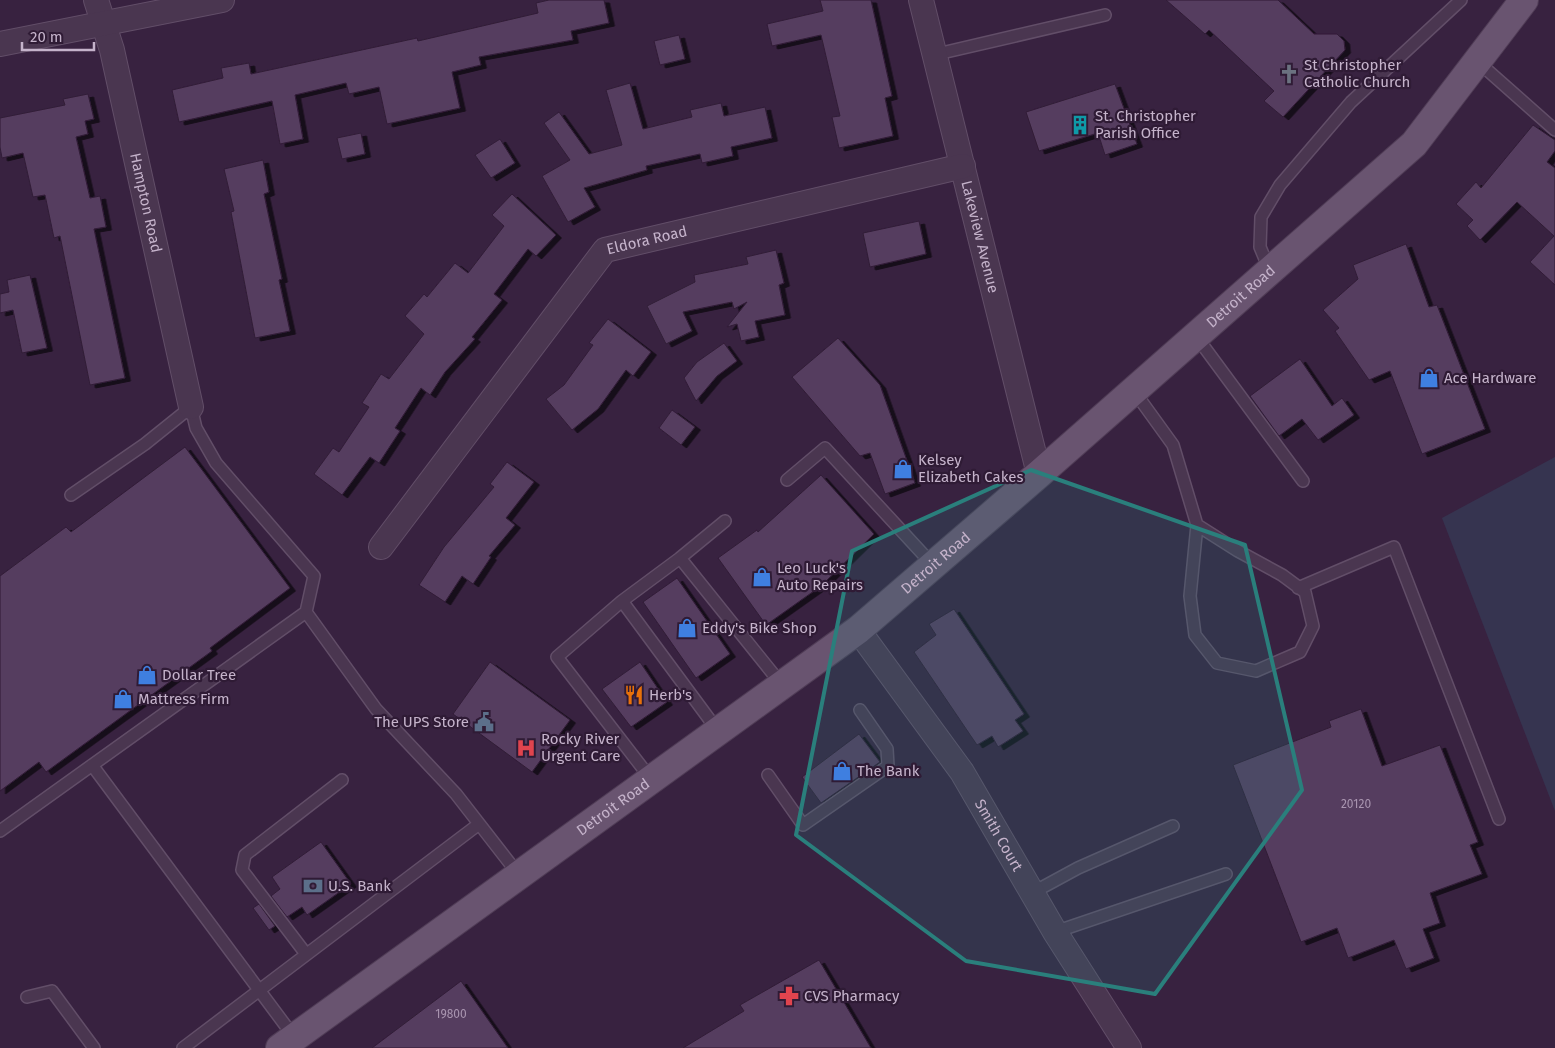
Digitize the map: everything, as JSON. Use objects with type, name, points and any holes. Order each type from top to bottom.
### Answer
[{"type":"main road","name":"Detroit Road","points":[[290,1044],[519,875],[858,630],[1134,391],[1414,144],[1478,61],[1517,5]]},
{"type":"street","name":"Hampton Road","points":[[96,0],[105,24],[191,406]]},
{"type":"street","points":[[0,44],[222,0]]},
{"type":"street","name":"Lakeview Avenue","points":[[921,0],[933,55],[963,166],[1039,474]]},
{"type":"street","name":"Eldora Road","points":[[382,547],[604,250],[963,166]]},
{"type":"street","name":"Smith Court","points":[[858,630],[962,772],[1055,932],[1128,1048]]},
{"type":"lane","points":[[1270,271],[1260,247],[1261,216],[1280,185],[1351,102],[1462,0]]},
{"type":"lane","points":[[933,55],[1106,15]]},
{"type":"lane","points":[[1478,61],[1555,130]]},
{"type":"lane","points":[[1196,336],[1303,481]]},
{"type":"lane","points":[[1134,391],[1173,444],[1197,525],[1190,596],[1195,635],[1217,663],[1256,671],[1300,652],[1313,626],[1305,592],[1282,575],[1238,551],[1197,525]]},
{"type":"lane","points":[[0,831],[306,612],[314,576],[216,463],[196,428],[191,406],[145,444],[71,496]]},
{"type":"lane","points":[[787,480],[825,448],[933,565]]},
{"type":"lane","points":[[651,779],[557,657],[622,601],[680,558],[725,521]]},
{"type":"lane","points":[[1298,588],[1394,547],[1499,820]]},
{"type":"lane","points":[[680,558],[782,685]]},
{"type":"lane","points":[[622,601],[718,731]]},
{"type":"lane","points":[[306,612],[376,709],[456,794],[519,875]]},
{"type":"lane","points":[[768,775],[803,825],[888,766],[887,749],[860,710]]},
{"type":"lane","points":[[92,765],[258,990],[290,1044]]},
{"type":"lane","points":[[306,954],[242,870],[245,855],[342,780]]},
{"type":"lane","points":[[183,1048],[479,824]]},
{"type":"lane","points":[[1032,893],[1078,868],[1173,826]]},
{"type":"lane","points":[[1055,932],[1226,874]]},
{"type":"lane","points":[[28,997],[52,991],[94,1048]]},
{"type":"highlighted area","points":[[1031,470],[1245,545],[1302,790],[1155,994],[966,961],[796,835],[852,551]]},
{"type":"shaded area","points":[[1555,457],[1555,811],[1442,518]]},
{"type":"building","points":[[549,0],[604,0],[609,23],[571,31],[573,40],[479,57],[481,65],[452,72],[460,108],[387,124],[379,87],[349,94],[346,83],[295,95],[303,139],[280,144],[272,101],[179,122],[172,90],[223,78],[221,68],[249,63],[251,74],[417,38],[418,41],[538,13],[536,3]]},
{"type":"building","points":[[820,0],[871,0],[892,96],[885,98],[893,136],[839,148],[832,117],[840,116],[821,35],[772,46],[767,24],[823,11]]},
{"type":"building","name":"St Christopher Catholic Church","points":[[1166,0],[1278,0],[1314,34],[1337,34],[1344,41],[1345,50],[1283,117],[1264,101],[1274,91],[1209,30],[1205,34]]},
{"type":"building","points":[[679,35],[685,59],[660,65],[654,41]]},
{"type":"building","points":[[630,83],[643,129],[692,117],[690,110],[721,103],[724,116],[765,107],[772,138],[731,147],[733,156],[702,163],[700,154],[646,166],[647,170],[584,188],[595,207],[568,222],[542,176],[570,160],[544,123],[559,112],[589,154],[622,145],[606,90]]},
{"type":"building","name":"St. Christopher Parish Office","points":[[1115,84],[1137,144],[1105,155],[1098,133],[1039,151],[1026,112]]},
{"type":"building","points":[[88,94],[94,119],[85,121],[88,134],[76,137],[90,198],[100,196],[106,227],[94,229],[125,378],[90,385],[60,236],[54,238],[45,195],[33,197],[23,153],[2,158],[0,147],[0,118],[65,105],[63,99]]},
{"type":"building","points":[[1533,125],[1555,140],[1555,151],[1547,162],[1555,168],[1555,285],[1530,262],[1554,236],[1517,202],[1480,240],[1467,226],[1473,220],[1456,204],[1476,182],[1481,188]]},
{"type":"building","points":[[361,133],[365,154],[342,159],[337,138]]},
{"type":"building","points":[[500,139],[515,163],[491,178],[475,155]]},
{"type":"building","points":[[263,160],[269,192],[264,194],[282,279],[279,280],[290,331],[255,338],[231,212],[234,211],[224,169]]},
{"type":"building","points":[[512,194],[556,235],[536,256],[528,249],[494,294],[502,300],[472,337],[475,339],[445,372],[430,395],[421,388],[395,428],[400,431],[379,463],[370,457],[342,495],[314,474],[333,448],[339,452],[369,407],[362,403],[381,374],[389,379],[424,334],[405,316],[424,294],[427,297],[455,263],[468,273],[504,226],[492,215]]},
{"type":"building","points":[[919,221],[926,254],[870,267],[863,233]]},
{"type":"building","name":"Ace Hardware","points":[[1406,244],[1429,307],[1437,305],[1485,429],[1422,454],[1390,371],[1369,380],[1335,331],[1339,328],[1323,310],[1358,279],[1353,265]]},
{"type":"building","points":[[776,250],[784,283],[779,285],[785,315],[755,321],[759,337],[741,341],[737,324],[727,327],[747,302],[734,309],[732,302],[683,312],[692,331],[666,344],[647,306],[695,282],[694,275],[748,264],[746,257]]},
{"type":"building","points":[[30,275],[47,348],[22,353],[13,310],[0,313],[0,294],[9,292],[7,280]]},
{"type":"building","points":[[608,319],[651,352],[633,376],[626,370],[598,409],[572,430],[546,399],[564,385],[593,345],[589,343]]},
{"type":"building","points":[[838,338],[880,385],[915,483],[885,494],[870,453],[860,456],[792,377]]},
{"type":"building","points":[[724,343],[737,361],[717,376],[696,401],[684,378],[697,362]]},
{"type":"building","points":[[1300,359],[1332,406],[1342,398],[1354,415],[1318,440],[1302,419],[1279,436],[1250,396]]},
{"type":"building","points":[[672,410],[695,427],[681,445],[659,428]]},
{"type":"building","points":[[185,447],[290,588],[210,648],[212,651],[46,772],[39,762],[0,791],[0,576],[66,527],[71,532]]},
{"type":"building","points":[[507,462],[534,482],[506,518],[515,525],[489,556],[491,557],[473,584],[462,576],[445,602],[419,585],[444,547],[494,487],[490,484]]},
{"type":"building","points":[[821,475],[874,534],[821,586],[766,625],[718,558],[757,530],[758,532]]},
{"type":"building","name":"Eddy's Bike Shop","points":[[677,578],[730,654],[696,678],[643,602]]},
{"type":"building","points":[[954,609],[1024,714],[1015,720],[1023,731],[998,747],[992,736],[977,745],[914,652],[936,635],[929,624]]},
{"type":"building","points":[[490,662],[570,720],[532,772],[453,714]]},
{"type":"building","name":"Herb's","points":[[640,662],[667,702],[631,727],[602,689]]},
{"type":"building","points":[[1361,709],[1382,766],[1440,745],[1478,842],[1470,845],[1482,874],[1430,893],[1440,923],[1423,929],[1434,958],[1406,969],[1394,940],[1348,958],[1337,928],[1301,942],[1233,765],[1331,727],[1329,721]]},
{"type":"building","name":"The Bank","points":[[859,734],[880,762],[821,803],[802,777]]},
{"type":"building","name":"U.S. Bank","points":[[321,842],[351,884],[307,915],[302,907],[287,917],[271,896],[280,889],[272,877]]},
{"type":"building","points":[[259,904],[275,926],[269,930],[253,908]]},
{"type":"building","points":[[819,960],[871,1048],[683,1048],[744,1011],[740,1005]]},
{"type":"building","points":[[461,981],[508,1048],[372,1048]]},
{"type":"place","name":"St Christopher Catholic Church","points":[[1289,74]]},
{"type":"place","name":"St. Christopher Parish Office","points":[[1080,125]]},
{"type":"place","name":"Ace Hardware","points":[[1429,378]]},
{"type":"place","name":"Kelsey Elizabeth Cakes","points":[[903,469]]},
{"type":"place","name":"Leo Luck's Auto Repairs","points":[[762,577]]},
{"type":"place","name":"Eddy's Bike Shop","points":[[687,628]]},
{"type":"place","name":"Dollar Tree","points":[[147,675]]},
{"type":"place","name":"Herb's","points":[[634,695]]},
{"type":"place","name":"Mattress Firm","points":[[123,699]]},
{"type":"place","name":"The UPS Store","points":[[484,722]]},
{"type":"place","name":"Rocky River Urgent Care","points":[[526,748]]},
{"type":"place","name":"The Bank","points":[[842,771]]},
{"type":"place","name":"U.S. Bank","points":[[313,886]]},
{"type":"place","name":"CVS Pharmacy","points":[[789,996]]}]
